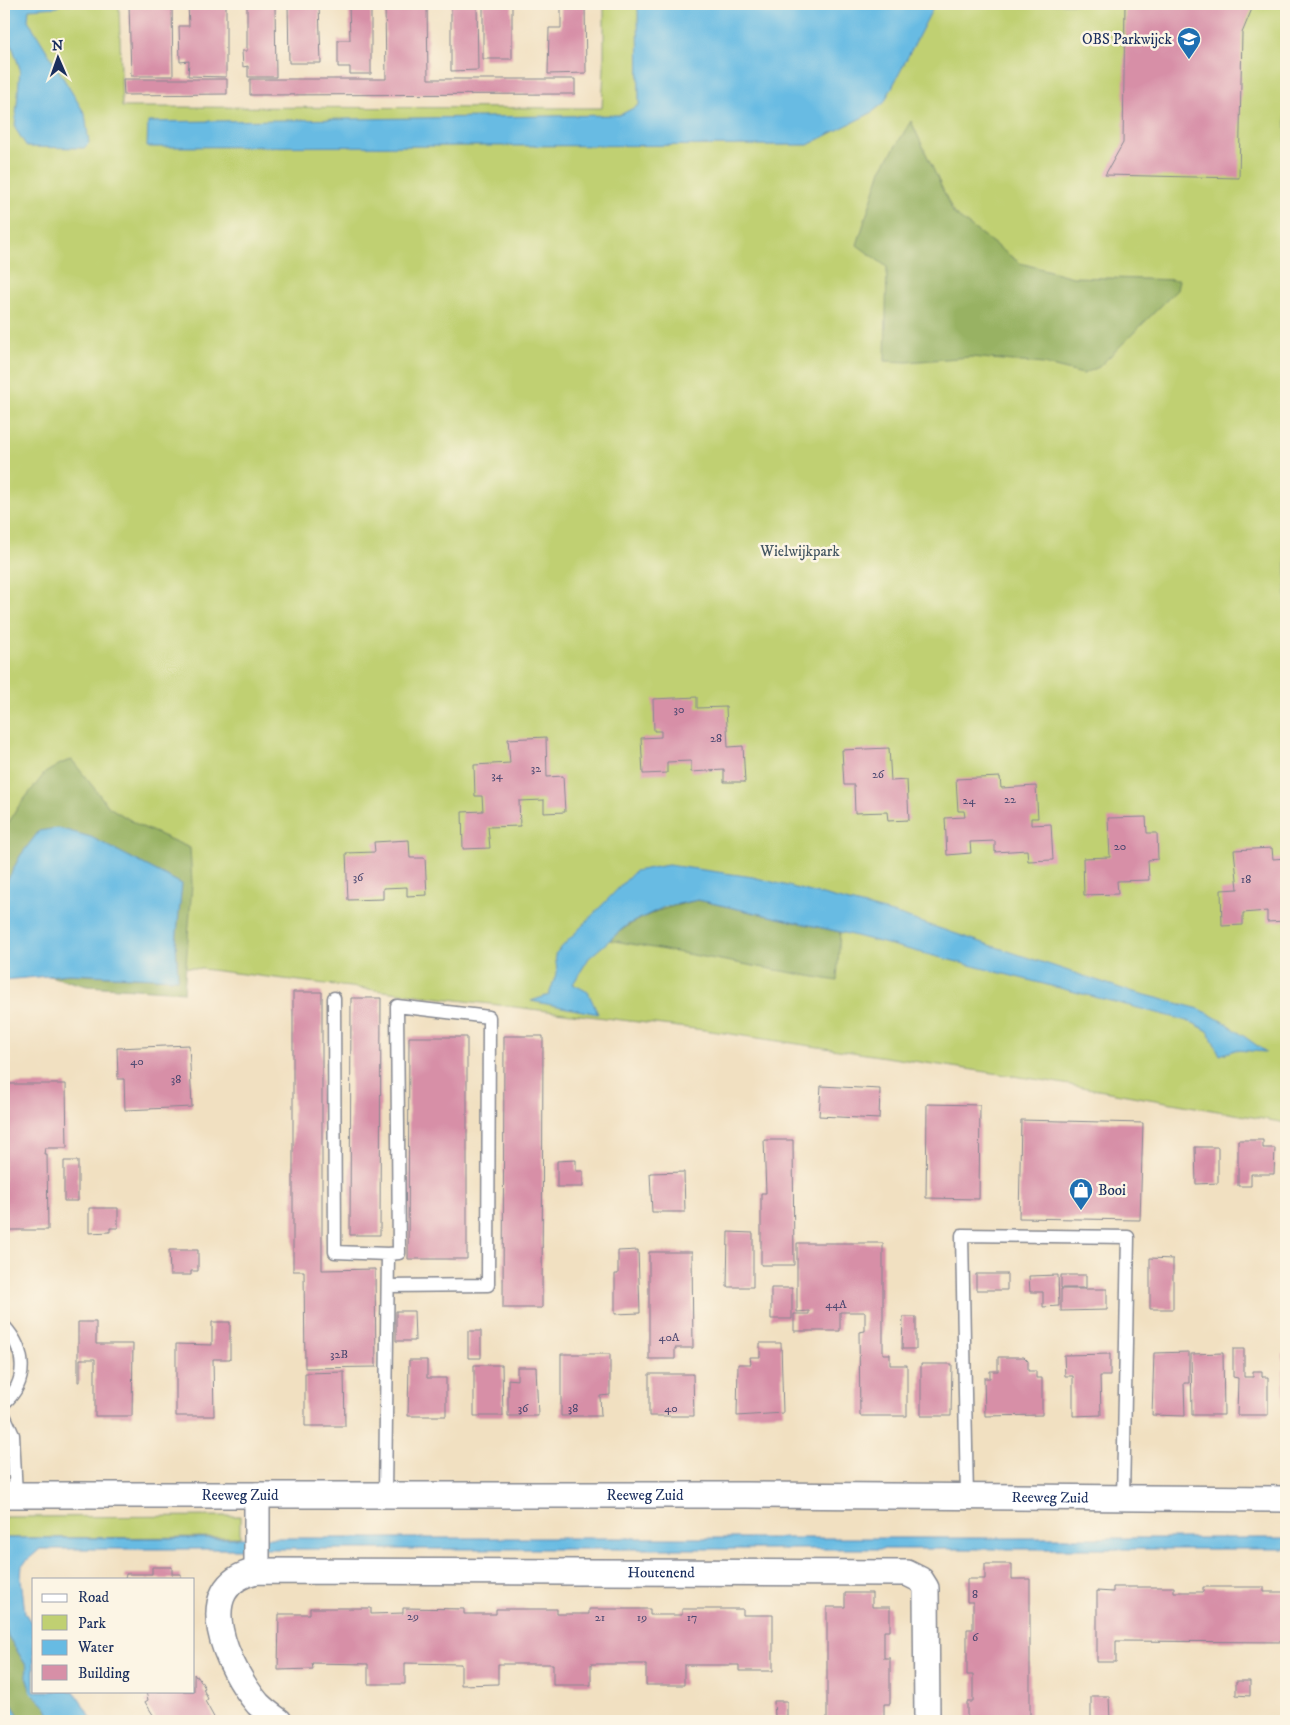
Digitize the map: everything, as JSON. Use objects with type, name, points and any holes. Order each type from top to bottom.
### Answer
[{"type":"street","name":"Reeweg Zuid","points":[[10,1495],[257,1507],[385,1496],[747,1495],[1286,1499]]},
{"type":"street","points":[[257,1507],[257,1571]]},
{"type":"street","name":"Houtenend","points":[[279,1721],[259,1705],[243,1684],[230,1658],[217,1611],[223,1590],[241,1574],[257,1571],[907,1573],[921,1580],[926,1588],[927,1721]]},
{"type":"lane","points":[[334,998],[335,1252],[399,1254],[397,1006],[489,1017],[488,1285],[388,1286]]},
{"type":"lane","points":[[967,1498],[962,1235],[1128,1237],[1123,1498]]},
{"type":"lane","points":[[385,1496],[388,1254]]},
{"type":"lane","points":[[4,1326],[14,1338],[21,1352],[22,1368],[19,1383],[12,1396],[4,1403]]},
{"type":"lane","points":[[4,1415],[13,1436],[10,1495]]},
{"type":"green space","name":"Wielwijkpark","points":[[4,4],[119,4],[122,107],[602,108],[604,4],[1286,4],[1286,1123],[1047,1081],[704,1030],[4,945]]},
{"type":"green space","points":[[911,121],[954,214],[1020,263],[1073,277],[1179,280],[1177,290],[1099,367],[1083,374],[1043,364],[971,357],[907,362],[885,361],[887,267],[857,245],[881,170]]},
{"type":"green space","points":[[72,760],[109,807],[140,826],[190,848],[192,884],[184,992],[87,986],[49,976],[69,974],[178,979],[176,943],[181,884],[4,887],[4,830],[18,807],[45,773],[62,763]]},
{"type":"green space","points":[[698,900],[840,932],[837,981],[609,940],[630,925],[651,914]]},
{"type":"green space","points":[[240,1516],[240,1537],[4,1538],[4,1517]]},
{"type":"green space","points":[[4,1622],[8,1636],[27,1667],[26,1677],[31,1692],[46,1707],[53,1721],[22,1721],[4,1691]]},
{"type":"water","points":[[4,4],[59,4],[58,7],[29,9],[28,20],[85,114],[89,143],[84,148],[27,147],[15,128],[20,69],[4,22]]},
{"type":"water","points":[[638,4],[935,4],[884,103],[871,113],[808,145],[147,147],[148,122],[620,115],[639,105]]},
{"type":"water","points":[[58,828],[91,837],[182,884],[176,943],[178,979],[69,974],[4,980],[4,887],[20,856],[39,831]]},
{"type":"water","points":[[668,865],[753,877],[896,914],[1126,990],[1200,1009],[1227,1024],[1266,1052],[1235,1050],[1220,1055],[1208,1031],[1193,1023],[1173,1017],[840,932],[698,900],[664,907],[627,925],[589,958],[573,984],[588,992],[598,1014],[531,1001],[549,995],[557,971],[555,954],[635,871]]},
{"type":"water","points":[[4,1538],[1286,1538],[1286,1549],[40,1549],[22,1565],[21,1578],[25,1613],[32,1624],[32,1692],[75,1692],[93,1721],[53,1721],[46,1707],[31,1692],[26,1677],[27,1667],[8,1636],[4,1622]]},
{"type":"water","points":[[4,1691],[22,1721],[4,1721]]},
{"type":"building","points":[[129,4],[172,4],[173,76],[131,76]]},
{"type":"building","points":[[188,4],[226,4],[226,77],[188,76],[189,61],[180,62],[179,26],[189,26]]},
{"type":"building","points":[[247,4],[275,4],[276,77],[248,77],[248,66],[243,67],[242,51],[247,51]]},
{"type":"building","points":[[288,4],[319,4],[321,63],[289,63]]},
{"type":"building","points":[[349,4],[371,4],[371,74],[350,74],[350,67],[338,67],[338,40],[350,40]]},
{"type":"building","points":[[385,4],[427,4],[428,79],[575,79],[575,94],[250,95],[250,79],[386,79]]},
{"type":"building","points":[[451,4],[477,4],[478,70],[451,71]]},
{"type":"building","points":[[483,4],[512,4],[512,59],[483,59]]},
{"type":"building","points":[[561,4],[585,4],[586,73],[548,74],[549,28],[561,28]]},
{"type":"building","points":[[1125,4],[1254,4],[1242,33],[1239,178],[1105,175],[1123,143]]},
{"type":"building","points":[[123,79],[227,79],[227,94],[124,95]]},
{"type":"building","points":[[697,697],[697,708],[726,707],[728,747],[743,746],[745,782],[724,782],[724,770],[691,772],[691,761],[667,762],[667,773],[643,774],[641,738],[661,737],[661,731],[654,731],[653,699]]},
{"type":"building","points":[[546,737],[547,777],[563,776],[565,812],[544,813],[544,800],[519,801],[520,826],[488,827],[490,848],[463,849],[462,812],[483,811],[482,796],[475,796],[474,765],[510,763],[508,739]]},
{"type":"building","points":[[889,748],[891,781],[907,780],[909,820],[888,821],[887,812],[855,813],[854,785],[844,785],[842,750]]},
{"type":"building","points":[[1000,777],[1001,788],[1036,786],[1038,818],[1031,818],[1031,825],[1051,824],[1053,860],[1028,861],[1027,850],[995,852],[995,841],[970,842],[971,853],[947,855],[945,818],[965,817],[964,811],[958,811],[956,779]]},
{"type":"building","points":[[1146,817],[1147,833],[1157,833],[1158,859],[1148,860],[1149,880],[1117,881],[1118,894],[1084,895],[1083,858],[1110,857],[1108,818]]},
{"type":"building","points":[[409,840],[410,858],[425,858],[427,895],[407,896],[407,887],[383,888],[383,899],[348,900],[346,853],[375,852],[374,842]]},
{"type":"building","points":[[1272,848],[1273,859],[1286,858],[1286,921],[1267,922],[1267,911],[1243,913],[1243,925],[1222,926],[1221,890],[1238,889],[1234,850]]},
{"type":"building","points":[[293,992],[322,992],[322,1270],[375,1269],[376,1367],[305,1368],[304,1271],[293,1271]]},
{"type":"building","points":[[351,998],[381,998],[380,1235],[350,1235]]},
{"type":"building","points":[[504,1036],[543,1036],[542,1308],[503,1308]]},
{"type":"building","points":[[409,1037],[467,1037],[467,1259],[408,1259]]},
{"type":"building","points":[[189,1045],[192,1107],[125,1110],[124,1079],[118,1079],[117,1048]]},
{"type":"building","points":[[4,1084],[66,1084],[67,1148],[45,1148],[44,1154],[47,1154],[48,1230],[4,1230]]},
{"type":"building","points":[[821,1086],[880,1089],[879,1119],[819,1116]]},
{"type":"building","points":[[927,1104],[980,1105],[979,1199],[926,1198]]},
{"type":"building","points":[[1021,1120],[1143,1123],[1140,1220],[1019,1218]]},
{"type":"building","points":[[764,1140],[793,1140],[794,1265],[761,1265],[761,1193],[766,1193]]},
{"type":"building","points":[[1238,1140],[1263,1140],[1263,1148],[1275,1148],[1274,1174],[1251,1174],[1251,1186],[1238,1186]]},
{"type":"building","points":[[1195,1147],[1218,1147],[1218,1183],[1196,1184]]},
{"type":"building","points":[[576,1160],[576,1171],[583,1171],[583,1187],[557,1187],[557,1161]]},
{"type":"building","points":[[64,1161],[78,1161],[78,1201],[64,1201]]},
{"type":"building","points":[[684,1172],[685,1212],[652,1212],[650,1173]]},
{"type":"building","points":[[89,1208],[118,1208],[118,1228],[110,1228],[110,1232],[89,1233]]},
{"type":"building","points":[[728,1232],[753,1233],[753,1287],[727,1287]]},
{"type":"building","points":[[797,1243],[883,1243],[883,1354],[890,1354],[890,1365],[907,1365],[907,1416],[860,1416],[859,1332],[865,1331],[865,1312],[840,1312],[840,1331],[794,1331],[794,1314],[809,1314],[809,1311],[797,1312]]},
{"type":"building","points":[[169,1250],[198,1250],[198,1271],[191,1271],[191,1275],[170,1275]]},
{"type":"building","points":[[638,1250],[640,1313],[615,1314],[615,1274],[618,1274],[618,1251]]},
{"type":"building","points":[[649,1252],[692,1252],[693,1348],[675,1348],[675,1359],[649,1359]]},
{"type":"building","points":[[1150,1258],[1173,1259],[1173,1309],[1150,1309]]},
{"type":"building","points":[[976,1274],[1007,1274],[1007,1290],[976,1290]]},
{"type":"building","points":[[1058,1275],[1059,1306],[1043,1307],[1043,1292],[1030,1292],[1029,1276]]},
{"type":"building","points":[[1061,1275],[1086,1275],[1086,1288],[1061,1288]]},
{"type":"building","points":[[771,1288],[792,1288],[792,1319],[771,1319]]},
{"type":"building","points":[[1061,1289],[1107,1289],[1107,1310],[1061,1311]]},
{"type":"building","points":[[396,1311],[414,1311],[415,1341],[396,1341]]},
{"type":"building","points":[[903,1317],[916,1317],[916,1349],[902,1349]]},
{"type":"building","points":[[78,1322],[96,1322],[96,1344],[133,1344],[132,1416],[95,1416],[95,1359],[80,1359],[80,1382],[78,1382]]},
{"type":"building","points":[[212,1322],[230,1322],[230,1359],[213,1359],[214,1416],[176,1416],[176,1344],[212,1345]]},
{"type":"building","points":[[468,1331],[481,1331],[481,1358],[468,1358]]},
{"type":"building","points":[[760,1343],[781,1343],[783,1413],[737,1416],[738,1364],[751,1364],[750,1357],[760,1357]]},
{"type":"building","points":[[1233,1349],[1244,1349],[1244,1377],[1253,1377],[1253,1371],[1262,1371],[1262,1377],[1268,1377],[1268,1415],[1237,1415],[1238,1378],[1233,1377]]},
{"type":"building","points":[[1189,1352],[1189,1383],[1184,1383],[1185,1416],[1152,1415],[1154,1353]]},
{"type":"building","points":[[1223,1353],[1224,1415],[1192,1415],[1191,1354]]},
{"type":"building","points":[[561,1354],[610,1354],[610,1395],[600,1396],[601,1416],[561,1416]]},
{"type":"building","points":[[1110,1354],[1110,1376],[1100,1376],[1101,1415],[1073,1416],[1073,1376],[1065,1376],[1064,1355]]},
{"type":"building","points":[[1283,1354],[1286,1354],[1286,1415],[1284,1415]]},
{"type":"building","points":[[998,1357],[1024,1357],[1028,1361],[1028,1371],[1036,1371],[1036,1378],[1042,1378],[1042,1415],[985,1416],[984,1378],[990,1378],[990,1371],[998,1371]]},
{"type":"building","points":[[409,1360],[427,1360],[427,1378],[446,1378],[446,1416],[408,1416]]},
{"type":"building","points":[[921,1364],[952,1364],[951,1416],[921,1416]]},
{"type":"building","points":[[474,1365],[502,1365],[503,1416],[474,1416]]},
{"type":"building","points":[[517,1367],[536,1367],[538,1416],[508,1416],[508,1379],[517,1380]]},
{"type":"building","points":[[344,1372],[345,1426],[305,1426],[305,1373]]},
{"type":"building","points":[[649,1374],[693,1374],[694,1416],[649,1416]]},
{"type":"building","points":[[985,1564],[1012,1564],[1012,1579],[1030,1579],[1030,1721],[967,1721],[967,1702],[973,1702],[973,1675],[967,1675],[967,1629],[973,1629],[973,1602],[967,1602],[967,1579],[985,1579]]},
{"type":"building","points":[[152,1567],[172,1567],[172,1574],[181,1574],[181,1578],[125,1578],[126,1574],[152,1574]]},
{"type":"building","points":[[1113,1587],[1174,1587],[1174,1592],[1203,1592],[1203,1587],[1264,1587],[1264,1592],[1286,1592],[1286,1642],[1116,1641],[1116,1662],[1097,1662],[1097,1591],[1113,1592]]},
{"type":"building","points":[[845,1593],[872,1593],[872,1607],[890,1607],[890,1631],[884,1631],[884,1658],[890,1658],[890,1704],[884,1704],[884,1721],[827,1721],[827,1607],[845,1607]]},
{"type":"building","points":[[310,1608],[371,1608],[371,1614],[403,1613],[403,1608],[464,1609],[464,1614],[496,1614],[496,1609],[557,1609],[557,1614],[589,1614],[589,1609],[650,1609],[650,1615],[682,1615],[682,1609],[743,1609],[743,1615],[773,1615],[773,1671],[739,1671],[739,1665],[684,1665],[684,1685],[646,1685],[646,1664],[591,1664],[591,1685],[553,1685],[553,1664],[498,1664],[498,1684],[461,1685],[461,1664],[405,1663],[405,1684],[368,1684],[368,1664],[312,1663],[313,1669],[278,1670],[279,1614],[310,1614]]},
{"type":"building","points":[[195,1676],[198,1676],[205,1688],[203,1689],[208,1699],[205,1701],[216,1721],[157,1721],[145,1702],[148,1700],[146,1692],[195,1692]]},
{"type":"building","points":[[1236,1681],[1250,1681],[1250,1696],[1236,1695]]},
{"type":"building","points":[[1091,1696],[1109,1696],[1110,1721],[1091,1721]]},
{"type":"building","points":[[774,1701],[787,1701],[787,1717],[775,1717]]},
{"type":"place","name":"OBS Parkwijck","points":[[1189,60]]},
{"type":"place","name":"Booi","points":[[1081,1211]]}]
